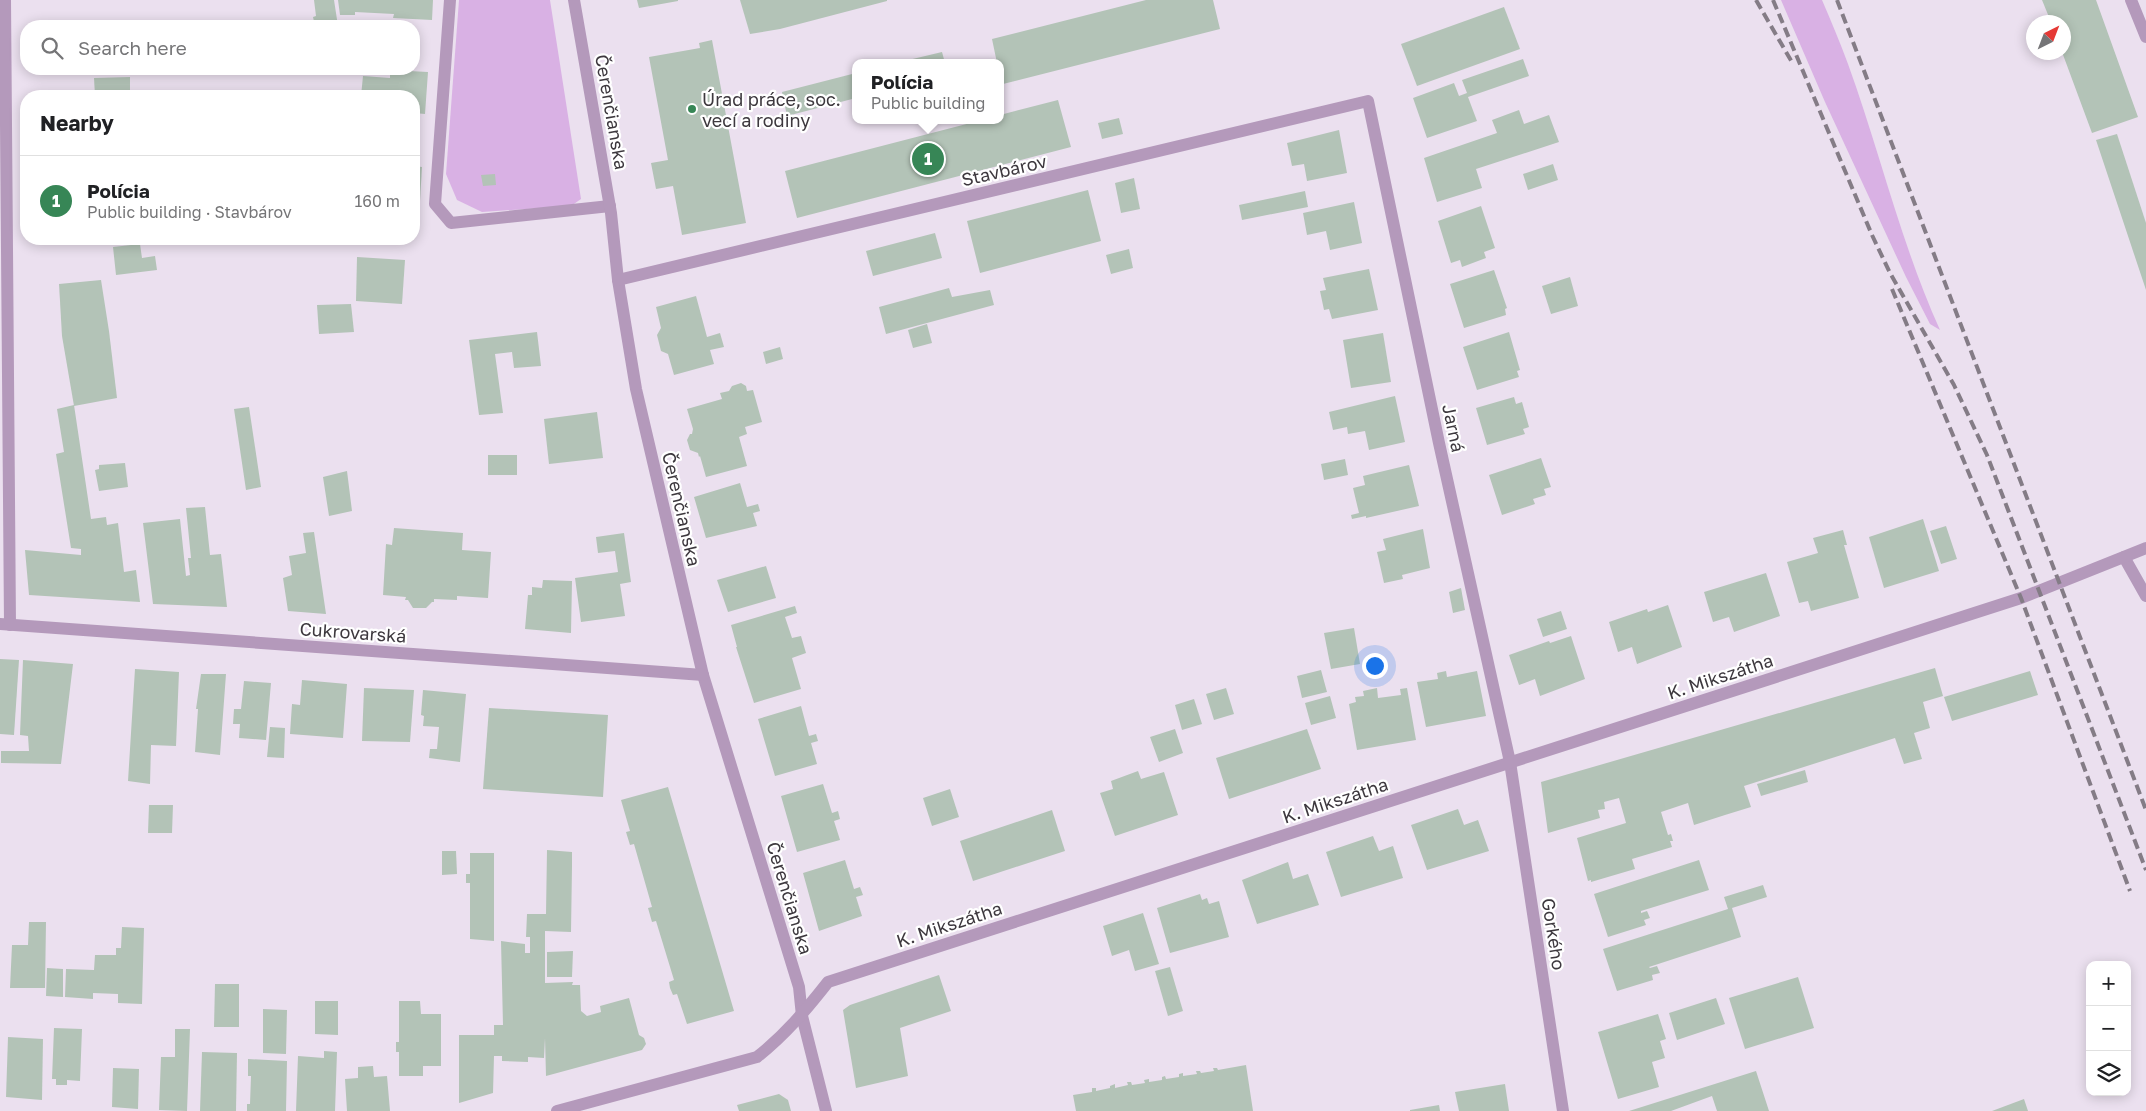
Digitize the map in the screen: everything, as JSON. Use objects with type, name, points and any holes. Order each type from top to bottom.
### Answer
[{"type":"street","points":[[5,0],[5,624]]},
{"type":"street","points":[[450,0],[435,204],[450,223],[610,206]]},
{"type":"street","name":"Čerenčianska","points":[[574,0],[610,206],[618,280],[636,390],[703,675],[799,987],[802,1016],[826,1111]]},
{"type":"street","points":[[2131,0],[2146,36]]},
{"type":"street","name":"Stavbárov","points":[[618,280],[1368,101]]},
{"type":"street","name":"Jarná","points":[[1368,101],[1439,443],[1510,762]]},
{"type":"street","name":"K. Mikszátha","points":[[557,1111],[757,1057],[778,1041],[802,1016],[828,982],[2020,598],[2146,548]]},
{"type":"street","points":[[2124,557],[2146,596]]},
{"type":"street","name":"Cukrovarská","points":[[5,624],[703,675]]},
{"type":"street","name":"Gorkého","points":[[1510,762],[1563,1111]]},
{"type":"shaded area","points":[[459,0],[550,0],[581,199],[571,206],[482,212],[457,200],[446,174]]},
{"type":"shaded area","points":[[1781,0],[1822,0],[1860,97],[1902,231],[1940,330],[1930,324],[1906,277],[1825,102]]},
{"type":"building","points":[[314,0],[334,0],[337,20],[314,20],[313,17],[316,16]]},
{"type":"building","points":[[338,0],[433,0],[432,20],[393,18],[394,14],[355,12],[355,15],[340,15]]},
{"type":"building","points":[[637,0],[678,0],[678,1],[639,8]]},
{"type":"building","points":[[740,0],[887,1],[780,29],[750,34]]},
{"type":"building","points":[[1146,0],[1213,0],[1220,29],[1004,84],[1004,59],[996,59],[992,39]]},
{"type":"building","points":[[2042,0],[2096,0],[2138,117],[2092,133],[2065,60],[2071,60],[2071,15],[2048,15]]},
{"type":"building","points":[[1504,7],[1520,49],[1417,86],[1401,44]]},
{"type":"building","name":"Úrad práce, soc. vecí a rodiny","points":[[712,40],[746,223],[682,235],[673,186],[656,189],[651,163],[668,160],[649,57],[700,48],[699,43]]},
{"type":"building","points":[[942,52],[944,59],[913,59]]},
{"type":"building","points":[[1523,59],[1529,76],[1468,97],[1477,121],[1427,138],[1413,98],[1454,83],[1459,96],[1467,93],[1462,80]]},
{"type":"building","points":[[420,72],[428,72],[425,114],[420,114],[420,90],[362,90],[363,76],[390,78],[390,75],[420,75]]},
{"type":"building","points":[[852,74],[852,99],[787,116],[782,92]]},
{"type":"building","points":[[130,77],[130,90],[95,90],[94,78]]},
{"type":"building","points":[[1058,100],[1071,147],[797,218],[785,171],[967,124],[1004,124],[1004,114]]},
{"type":"building","points":[[1519,110],[1524,124],[1549,115],[1559,142],[1476,169],[1482,188],[1437,202],[1424,158],[1497,133],[1492,120]]},
{"type":"building","points":[[1119,118],[1123,134],[1102,139],[1098,123]]},
{"type":"building","points":[[1339,130],[1347,173],[1307,181],[1304,164],[1292,166],[1287,143]]},
{"type":"building","points":[[2117,134],[2146,223],[2146,290],[2096,140]]},
{"type":"building","points":[[1553,164],[1558,180],[1528,190],[1523,174]]},
{"type":"building","points":[[420,167],[422,167],[420,201]]},
{"type":"building","points":[[495,174],[496,185],[483,186],[481,175]]},
{"type":"building","points":[[1134,178],[1140,209],[1121,213],[1115,183]]},
{"type":"building","points":[[1088,190],[1101,241],[980,273],[967,221]]},
{"type":"building","points":[[1305,191],[1308,207],[1242,220],[1239,205]]},
{"type":"building","points":[[1354,202],[1362,243],[1330,250],[1326,231],[1307,235],[1303,213]]},
{"type":"building","points":[[1481,206],[1495,248],[1484,252],[1486,258],[1462,267],[1460,260],[1451,263],[1438,221]]},
{"type":"building","points":[[935,233],[942,258],[873,276],[866,251]]},
{"type":"building","points":[[140,245],[142,258],[155,256],[157,270],[116,275],[113,247]]},
{"type":"building","points":[[1129,249],[1133,268],[1111,274],[1106,255]]},
{"type":"building","points":[[357,257],[405,260],[402,304],[356,301]]},
{"type":"building","points":[[1369,269],[1378,310],[1332,319],[1329,309],[1324,310],[1320,291],[1326,290],[1323,278]]},
{"type":"building","points":[[1494,270],[1507,308],[1505,309],[1506,315],[1464,328],[1450,284]]},
{"type":"building","points":[[1570,277],[1578,306],[1551,314],[1542,286]]},
{"type":"building","points":[[101,280],[117,398],[74,406],[62,336],[59,284]]},
{"type":"building","points":[[949,288],[952,297],[990,290],[994,305],[886,334],[879,307]]},
{"type":"building","points":[[696,296],[707,337],[720,333],[724,347],[710,350],[714,364],[674,375],[668,354],[661,351],[657,335],[661,328],[656,307]]},
{"type":"building","points":[[351,304],[354,332],[319,334],[317,305]]},
{"type":"building","points":[[927,324],[932,343],[913,348],[908,330]]},
{"type":"building","points":[[537,332],[541,366],[514,368],[512,352],[495,354],[503,413],[479,415],[469,340]]},
{"type":"building","points":[[1509,332],[1520,370],[1517,371],[1519,377],[1477,390],[1463,347]]},
{"type":"building","points":[[1383,333],[1391,382],[1351,388],[1343,340]]},
{"type":"building","points":[[780,347],[783,359],[766,364],[763,352]]},
{"type":"building","points":[[741,383],[746,386],[747,391],[753,390],[762,422],[745,427],[747,434],[739,437],[747,466],[706,477],[700,456],[698,453],[690,450],[687,440],[690,434],[692,434],[693,429],[687,409],[722,399],[720,393],[729,391],[732,386]]},
{"type":"building","points":[[1395,396],[1405,442],[1369,450],[1365,431],[1348,434],[1347,427],[1333,430],[1329,412]]},
{"type":"building","points":[[1514,397],[1516,404],[1522,402],[1529,427],[1523,429],[1525,434],[1487,445],[1476,408]]},
{"type":"building","points":[[74,405],[91,519],[106,517],[107,525],[118,523],[124,572],[136,570],[140,602],[29,595],[25,550],[81,555],[81,549],[71,548],[56,454],[64,452],[57,409]]},
{"type":"building","points":[[249,407],[261,487],[246,490],[234,409]]},
{"type":"building","points":[[597,412],[603,458],[549,464],[544,419]]},
{"type":"building","points":[[488,455],[517,455],[517,475],[488,475]]},
{"type":"building","points":[[1541,458],[1551,487],[1544,489],[1546,495],[1533,499],[1535,504],[1502,515],[1489,475]]},
{"type":"building","points":[[1345,459],[1348,475],[1324,480],[1321,464]]},
{"type":"building","points":[[125,463],[128,487],[99,491],[95,470],[99,469],[99,465]]},
{"type":"building","points":[[1409,465],[1419,506],[1366,518],[1366,516],[1352,519],[1351,515],[1359,513],[1353,488],[1365,485],[1363,476]]},
{"type":"building","points":[[347,471],[352,511],[329,516],[323,477]]},
{"type":"building","points":[[740,483],[747,507],[758,504],[760,511],[753,513],[757,526],[706,538],[694,497]]},
{"type":"building","points":[[205,507],[210,555],[221,554],[227,607],[153,604],[143,523],[180,519],[186,576],[190,575],[188,558],[191,558],[186,508]]},
{"type":"building","points":[[1923,519],[1939,571],[1884,588],[1869,537]]},
{"type":"building","points":[[1946,526],[1957,559],[1941,564],[1930,531]]},
{"type":"building","points":[[394,528],[463,533],[462,550],[491,552],[488,598],[457,596],[457,600],[434,599],[434,602],[426,608],[413,608],[408,600],[405,600],[406,597],[383,595],[386,544],[392,545]]},
{"type":"building","points":[[1423,529],[1430,568],[1402,575],[1403,579],[1384,583],[1377,552],[1386,550],[1383,539]]},
{"type":"building","points":[[1843,530],[1847,545],[1844,545],[1859,598],[1811,611],[1808,601],[1799,603],[1787,562],[1818,553],[1813,538]]},
{"type":"building","points":[[314,532],[326,614],[288,611],[283,578],[292,575],[289,556],[306,553],[303,533]]},
{"type":"building","points":[[624,533],[631,582],[620,584],[625,616],[581,622],[575,578],[618,572],[615,551],[598,553],[596,537]]},
{"type":"building","points":[[766,566],[776,598],[728,612],[717,580]]},
{"type":"building","points":[[1766,573],[1780,616],[1734,632],[1729,617],[1713,622],[1704,592]]},
{"type":"building","points":[[543,580],[572,581],[571,633],[525,629],[528,595],[532,595],[532,587],[542,588]]},
{"type":"building","points":[[1461,588],[1465,610],[1453,613],[1449,592]]},
{"type":"building","points":[[1668,605],[1682,647],[1637,664],[1632,647],[1618,652],[1609,622],[1647,609],[1648,612]]},
{"type":"building","points":[[795,606],[797,613],[785,617],[792,638],[801,636],[806,653],[792,658],[801,689],[754,703],[731,625]]},
{"type":"building","points":[[1561,611],[1567,629],[1543,637],[1537,619]]},
{"type":"building","points":[[1354,628],[1360,664],[1331,669],[1324,633]]},
{"type":"building","points":[[1571,636],[1585,679],[1540,696],[1535,679],[1519,685],[1509,655],[1549,641],[1550,643]]},
{"type":"building","points":[[0,659],[19,660],[14,735],[0,734]]},
{"type":"building","points":[[23,660],[73,664],[61,764],[1,763],[1,751],[29,751],[28,736],[20,735]]},
{"type":"building","points":[[1935,668],[1943,696],[1923,702],[1930,728],[1914,733],[1922,759],[1904,764],[1895,738],[1744,786],[1751,807],[1694,825],[1688,803],[1661,812],[1668,835],[1671,834],[1673,841],[1670,841],[1672,847],[1632,859],[1635,869],[1591,882],[1591,880],[1588,881],[1577,838],[1626,823],[1619,798],[1604,802],[1605,809],[1598,810],[1600,818],[1548,833],[1541,782]]},
{"type":"building","points":[[135,669],[179,672],[176,746],[151,745],[150,784],[128,781]]},
{"type":"building","points":[[1321,670],[1327,692],[1302,698],[1297,676]]},
{"type":"building","points":[[1446,671],[1447,677],[1477,671],[1486,716],[1426,727],[1417,682],[1438,679],[1437,673]]},
{"type":"building","points":[[2030,671],[2038,695],[1952,721],[1944,697]]},
{"type":"building","points":[[201,674],[226,674],[220,755],[195,752],[198,709],[196,709]]},
{"type":"building","points":[[302,680],[347,684],[343,738],[290,734],[292,704],[300,705]]},
{"type":"building","points":[[244,681],[271,683],[266,740],[239,738],[240,724],[233,724],[234,709],[241,709]]},
{"type":"building","points":[[364,688],[414,690],[410,742],[362,741]]},
{"type":"building","points":[[1226,688],[1234,714],[1214,720],[1206,694]]},
{"type":"building","points":[[1377,688],[1378,698],[1401,695],[1400,689],[1407,688],[1416,740],[1357,750],[1349,704],[1356,702],[1355,697],[1364,696],[1363,691]]},
{"type":"building","points":[[423,690],[466,694],[460,762],[429,758],[430,749],[437,749],[439,727],[423,726],[424,716],[421,715]]},
{"type":"building","points":[[1330,696],[1336,718],[1311,725],[1305,703]]},
{"type":"building","points":[[1194,699],[1202,724],[1182,730],[1175,705]]},
{"type":"building","points":[[801,706],[809,736],[816,734],[818,741],[811,743],[817,764],[775,776],[758,719]]},
{"type":"building","points":[[489,708],[608,715],[603,797],[483,789]]},
{"type":"building","points":[[270,727],[285,728],[284,758],[267,757]]},
{"type":"building","points":[[1175,729],[1183,753],[1159,762],[1150,737]]},
{"type":"building","points":[[1307,729],[1321,769],[1229,799],[1216,758]]},
{"type":"building","points":[[1805,770],[1808,782],[1761,796],[1757,784]]},
{"type":"building","points":[[1138,771],[1141,779],[1164,772],[1178,815],[1115,836],[1100,793],[1113,789],[1111,781]]},
{"type":"building","points":[[823,784],[832,813],[838,811],[840,819],[834,821],[840,840],[797,852],[781,796]]},
{"type":"building","points":[[668,787],[734,1011],[687,1024],[677,994],[673,995],[670,988],[669,982],[674,980],[656,921],[652,922],[648,908],[652,907],[634,844],[630,845],[626,832],[630,831],[621,800]]},
{"type":"building","points":[[950,789],[959,817],[932,826],[923,798]]},
{"type":"building","points":[[149,805],[173,805],[172,833],[148,833]]},
{"type":"building","points":[[1458,809],[1464,825],[1478,820],[1489,851],[1427,870],[1411,825]]},
{"type":"building","points":[[1052,810],[1065,851],[973,881],[960,841]]},
{"type":"building","points":[[1373,836],[1379,851],[1393,846],[1403,878],[1341,897],[1326,852]]},
{"type":"building","points":[[547,850],[572,852],[572,866],[571,932],[545,931],[545,983],[573,982],[572,985],[580,985],[581,1011],[587,1016],[601,1012],[600,1006],[629,998],[639,1035],[644,1038],[646,1044],[642,1050],[546,1076],[545,1038],[544,1058],[528,1057],[528,1062],[502,1061],[502,1056],[494,1056],[493,1093],[459,1103],[459,1035],[494,1035],[494,1025],[503,1025],[501,941],[525,944],[525,953],[530,953],[530,937],[526,937],[527,914],[546,914]]},
{"type":"building","points":[[442,851],[456,851],[457,874],[442,875]]},
{"type":"building","points":[[470,853],[494,853],[494,941],[470,939],[470,883],[466,883],[466,874],[470,874]]},
{"type":"building","points":[[845,860],[854,889],[860,887],[863,895],[856,897],[862,916],[819,931],[803,873]]},
{"type":"building","points":[[1699,860],[1709,890],[1641,911],[1641,913],[1647,911],[1650,918],[1644,920],[1646,925],[1608,937],[1594,894]]},
{"type":"building","points":[[1288,862],[1293,879],[1308,874],[1319,905],[1257,924],[1242,880]]},
{"type":"building","points":[[1763,885],[1767,897],[1732,908],[1741,937],[1649,967],[1657,966],[1660,973],[1652,975],[1653,980],[1617,991],[1603,949],[1728,909],[1724,897]]},
{"type":"building","points":[[1200,894],[1202,900],[1207,898],[1209,904],[1219,901],[1229,937],[1170,953],[1157,908]]},
{"type":"building","points":[[1143,913],[1159,964],[1135,971],[1129,950],[1112,956],[1103,926]]},
{"type":"building","points":[[29,922],[46,922],[45,988],[10,988],[12,945],[28,945]]},
{"type":"building","points":[[122,927],[144,928],[142,1004],[118,1003],[118,994],[93,993],[93,999],[65,997],[66,969],[94,970],[95,955],[116,955],[116,948],[121,948]]},
{"type":"building","points":[[573,951],[572,977],[547,977],[547,952]]},
{"type":"building","points":[[1170,967],[1183,1011],[1168,1016],[1155,971]]},
{"type":"building","points":[[47,968],[63,969],[63,997],[46,996]]},
{"type":"building","points":[[939,975],[951,1011],[900,1028],[908,1076],[856,1088],[843,1010],[850,1005]]},
{"type":"building","points":[[1798,977],[1814,1028],[1745,1049],[1729,998]]},
{"type":"building","points":[[215,984],[239,984],[239,1027],[214,1027]]},
{"type":"building","points":[[1716,998],[1725,1024],[1677,1040],[1669,1013]]},
{"type":"building","points":[[315,1001],[338,1001],[338,1035],[315,1034]]},
{"type":"building","points":[[399,1001],[420,1001],[421,1014],[441,1014],[441,1066],[423,1066],[423,1076],[399,1076],[399,1052],[396,1052],[396,1042],[399,1042]]},
{"type":"building","points":[[263,1009],[287,1010],[286,1054],[263,1053]]},
{"type":"building","points":[[1658,1014],[1666,1039],[1660,1041],[1665,1058],[1652,1062],[1659,1087],[1618,1099],[1598,1032]]},
{"type":"building","points":[[54,1028],[82,1029],[80,1081],[67,1080],[67,1085],[56,1085],[56,1079],[52,1079]]},
{"type":"building","points":[[175,1029],[190,1029],[187,1111],[159,1110],[161,1057],[175,1057]]},
{"type":"building","points":[[8,1037],[43,1039],[42,1100],[6,1097]]},
{"type":"building","points":[[324,1051],[337,1052],[335,1111],[296,1111],[298,1056],[324,1058]]},
{"type":"building","points":[[202,1052],[237,1053],[236,1111],[200,1111]]},
{"type":"building","points":[[248,1059],[287,1061],[286,1111],[247,1111],[247,1104],[250,1104],[251,1076],[248,1076]]},
{"type":"building","points":[[1246,1065],[1253,1111],[1076,1111],[1073,1095],[1092,1092],[1092,1088],[1096,1088],[1096,1091],[1110,1088],[1110,1086],[1115,1084],[1115,1088],[1128,1085],[1127,1082],[1131,1082],[1132,1085],[1145,1083],[1144,1080],[1149,1079],[1149,1082],[1162,1080],[1162,1077],[1165,1076],[1166,1079],[1179,1077],[1179,1074],[1183,1073],[1183,1076],[1197,1074],[1196,1071],[1201,1073],[1214,1071],[1213,1068],[1218,1070]]},
{"type":"building","points":[[373,1066],[374,1077],[387,1076],[390,1111],[347,1111],[345,1079],[358,1078],[358,1067]]},
{"type":"building","points":[[113,1068],[139,1069],[138,1109],[112,1107]]},
{"type":"building","points":[[1756,1071],[1769,1111],[1717,1111],[1712,1096],[1671,1111],[1629,1111]]},
{"type":"building","points":[[1505,1084],[1509,1111],[1459,1111],[1455,1092]]},
{"type":"building","points":[[779,1094],[788,1100],[791,1111],[739,1111],[737,1105]]},
{"type":"building","points":[[2024,1099],[2028,1111],[1992,1111]]},
{"type":"building","points":[[1439,1105],[1440,1111],[1410,1111],[1410,1110]]},
{"type":"railway","points":[[1756,0],[1793,64]]},
{"type":"railway","points":[[1773,0],[1872,235],[1890,273],[1954,385],[1987,455],[2146,870]]},
{"type":"railway","points":[[1837,0],[2146,810]]},
{"type":"railway","points":[[1892,289],[2021,598],[2130,891]]},
{"type":"place","name":"Úrad práce, soc. vecí a rodiny","points":[[692,109]]},
{"type":"place","name":"Polícia","points":[[928,159]]}]
